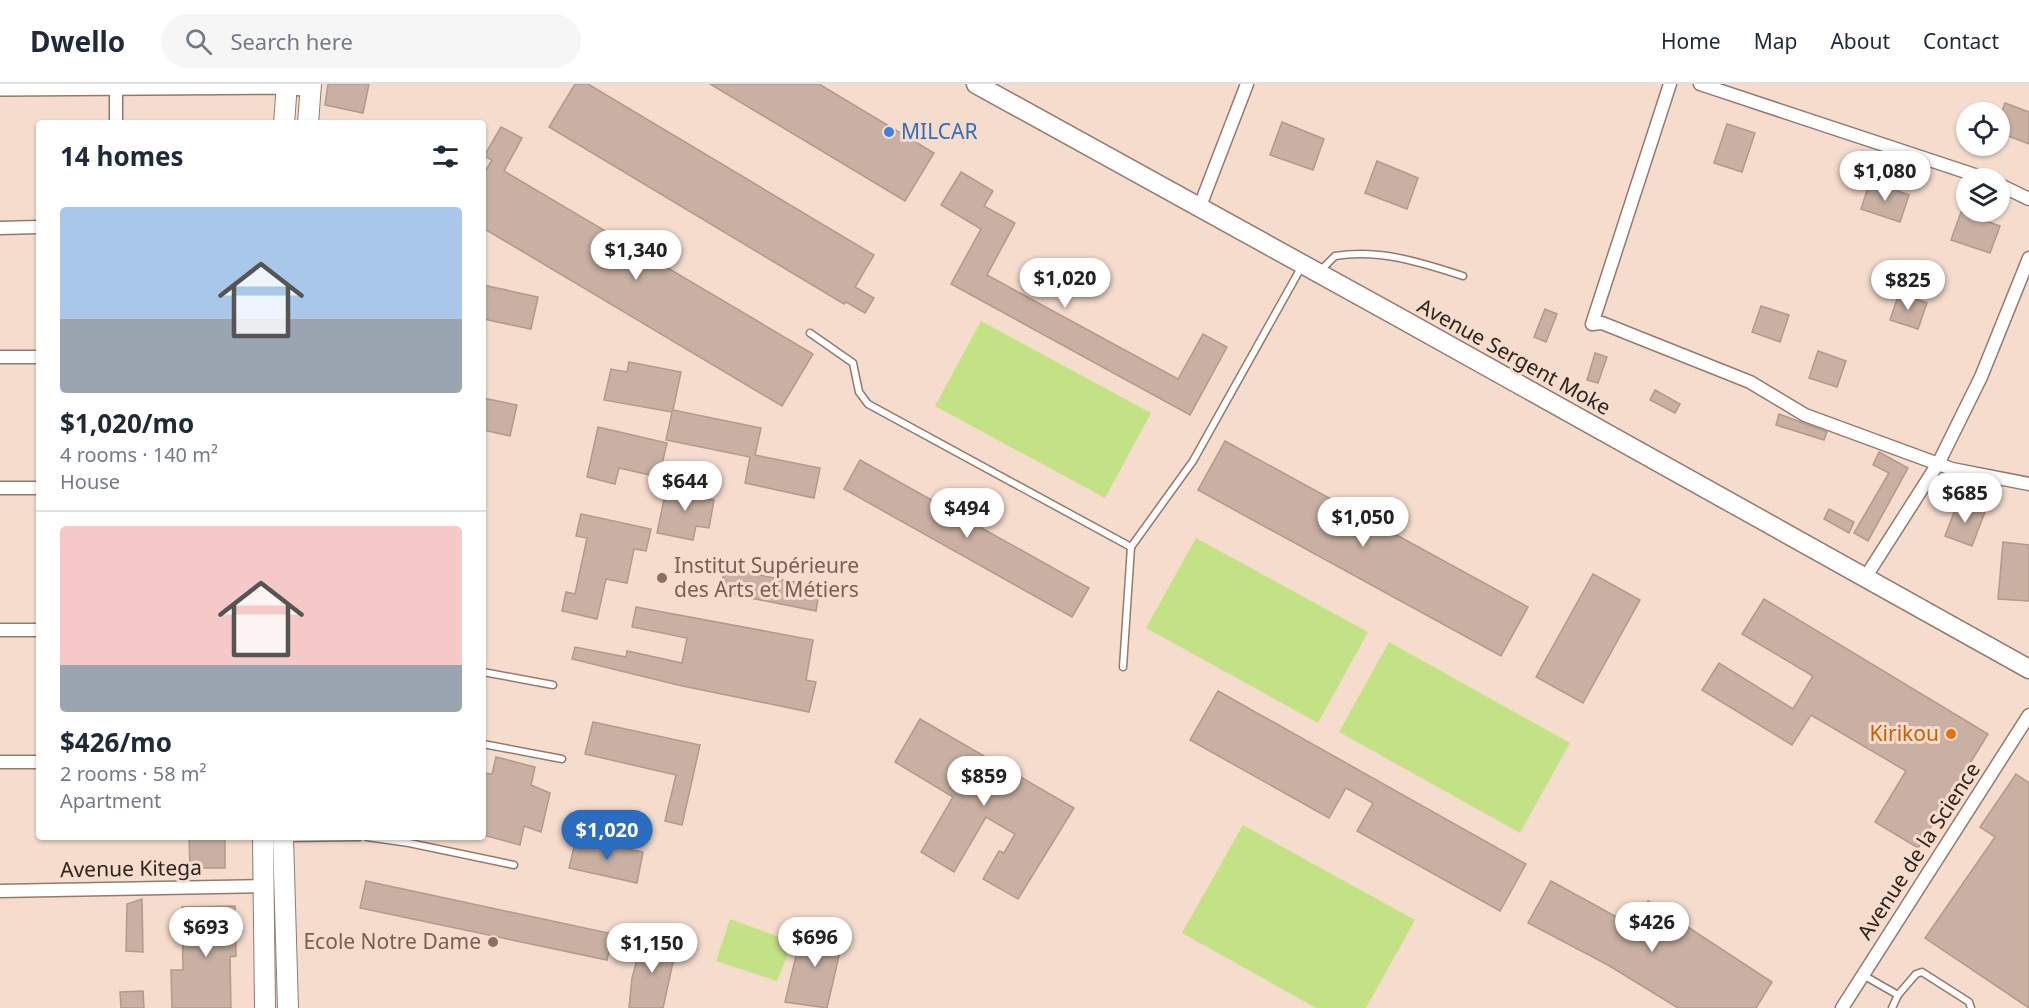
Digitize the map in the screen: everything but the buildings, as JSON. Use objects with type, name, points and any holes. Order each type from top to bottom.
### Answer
[{"type":"main road","name":"Avenue Sergent Moke","points":[[976,84],[1312,268],[2029,669]]},
{"type":"main road","points":[[284,120],[287,85]]},
{"type":"main road","points":[[308,120],[311,87]]},
{"type":"main road","points":[[263,840],[266,1008]]},
{"type":"main road","points":[[283,840],[288,1008]]},
{"type":"street","points":[[1200,206],[1247,84]]},
{"type":"street","points":[[1670,84],[1592,324],[1602,323],[1750,382],[1805,415],[1939,462],[1952,469],[2029,484]]},
{"type":"street","points":[[1700,84],[1956,169]]},
{"type":"street","points":[[0,88],[287,85],[311,87]]},
{"type":"street","points":[[116,88],[116,120]]},
{"type":"street","points":[[2010,190],[2029,199]]},
{"type":"street","points":[[0,228],[36,227]]},
{"type":"street","points":[[1865,578],[1939,462],[1981,377],[2029,258]]},
{"type":"street","points":[[0,357],[36,357]]},
{"type":"street","points":[[0,488],[36,488]]},
{"type":"street","points":[[0,630],[36,630]]},
{"type":"street","name":"Avenue de la Science","points":[[1842,1008],[2029,715]]},
{"type":"street","points":[[0,762],[36,762]]},
{"type":"street","name":"Avenue Kitega","points":[[0,891],[264,886]]},
{"type":"lane","points":[[1123,667],[1131,548],[1193,461],[1312,268],[1324,264],[1335,256],[1354,253],[1388,255],[1463,276]]},
{"type":"lane","points":[[810,333],[853,363],[859,392],[868,404],[1131,548]]},
{"type":"lane","points":[[486,673],[553,685]]},
{"type":"lane","points":[[486,745],[562,759]]},
{"type":"lane","points":[[388,840],[514,865]]},
{"type":"lane","points":[[1892,1008],[1898,995],[1916,974],[1922,972],[1969,1002],[1971,1008]]},
{"type":"lane","points":[[1863,975],[1898,995]]},
{"type":"green space","points":[[981,321],[1151,413],[1105,498],[935,406]]},
{"type":"green space","points":[[1196,538],[1368,632],[1318,723],[1146,628]]},
{"type":"green space","points":[[1389,642],[1570,743],[1520,833],[1339,732]]},
{"type":"green space","points":[[1243,825],[1415,920],[1366,1008],[1316,1008],[1182,933]]},
{"type":"green space","points":[[730,919],[793,942],[777,981],[716,961]]},
{"type":"place","name":"MILCAR","points":[[889,132]]},
{"type":"place","name":"Institut Supérieure des Arts et Métiers","points":[[662,578]]},
{"type":"place","name":"Kirikou","points":[[1951,734]]},
{"type":"place","name":"Ecole Notre Dame","points":[[493,942]]}]
